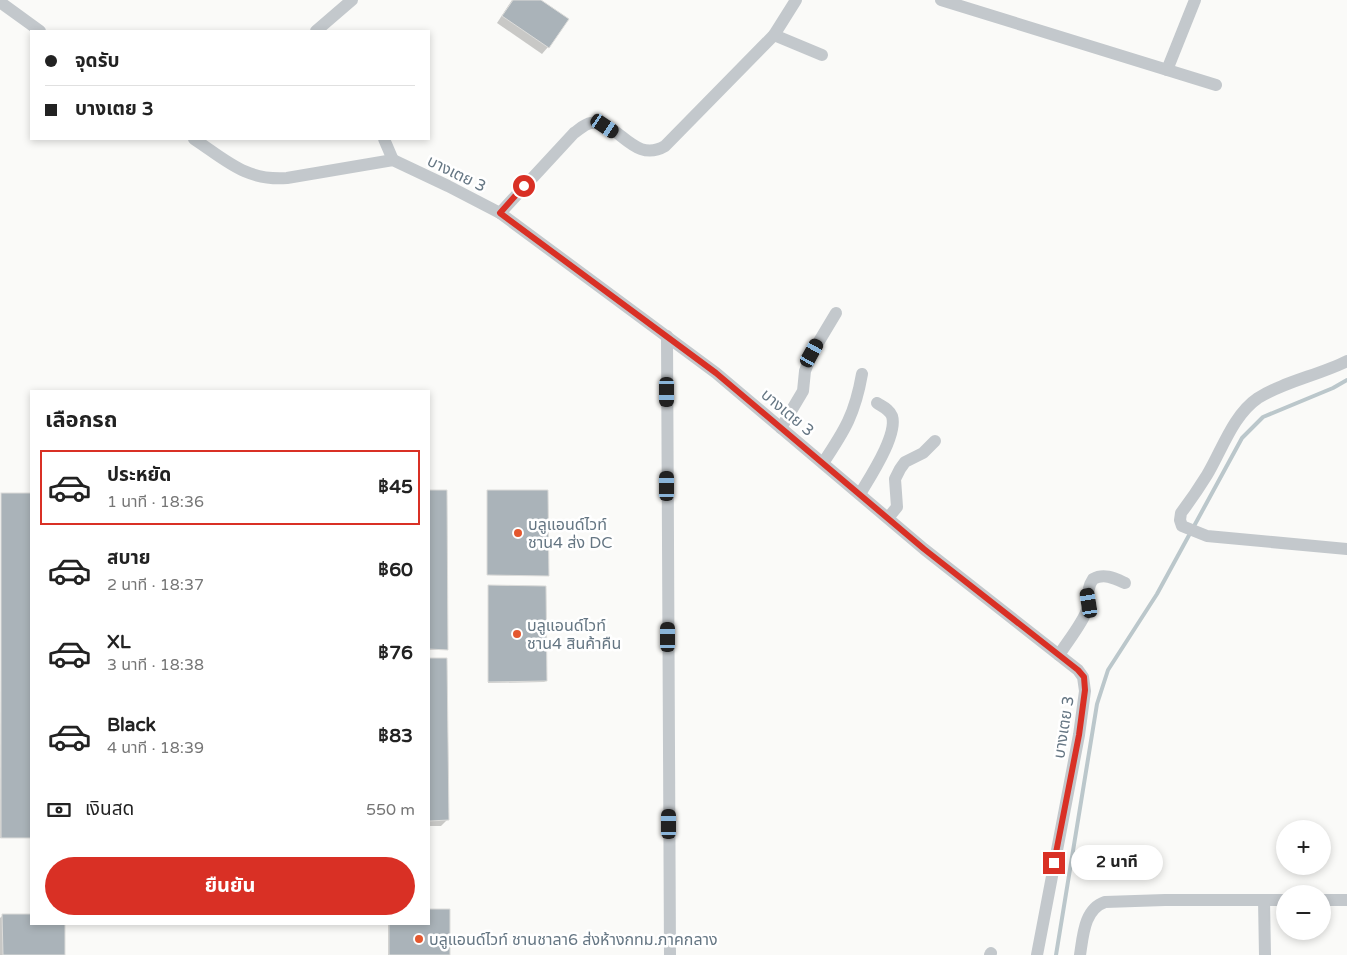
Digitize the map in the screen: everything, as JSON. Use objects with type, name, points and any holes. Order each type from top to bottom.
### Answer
[{"type":"street","points":[[317,30],[352,0]]},
{"type":"street","points":[[500,213],[574,134],[582,127],[591,123],[605,126],[643,150],[659,149],[665,146],[774,35],[796,0]]},
{"type":"street","points":[[941,0],[1216,85]]},
{"type":"street","points":[[1167,70],[1195,0]]},
{"type":"street","points":[[0,2],[39,30]]},
{"type":"street","points":[[774,35],[822,55]]},
{"type":"street","points":[[196,140],[244,172],[257,177],[271,179],[393,160],[384,140]]},
{"type":"street","name":"บางเตย 3","points":[[393,160],[500,213],[668,336],[716,373],[888,518],[1078,670],[1084,677],[1085,690],[1079,735],[1037,955]]},
{"type":"street","points":[[781,428],[803,391],[805,371],[812,353],[836,312]]},
{"type":"street","points":[[668,336],[670,955]]},
{"type":"street","points":[[1347,361],[1258,398],[1245,409],[1207,474],[1181,513],[1180,520],[1182,526],[1198,534],[1224,539],[1347,549]]},
{"type":"street","points":[[823,463],[851,416],[858,397],[862,374]]},
{"type":"street","points":[[860,494],[889,439],[893,425],[892,416],[888,410],[877,403]]},
{"type":"street","points":[[888,518],[897,506],[895,479],[900,469],[905,462],[928,449],[935,441]]},
{"type":"street","points":[[1059,655],[1087,611],[1089,603],[1087,593],[1093,579],[1100,575],[1125,583]]},
{"type":"street","points":[[1264,900],[1265,955]]},
{"type":"street","points":[[1080,955],[1090,912],[1105,902],[1276,900]]},
{"type":"street","points":[[1331,900],[1347,900]]},
{"type":"building","points":[[513,0],[541,0],[569,19],[549,48],[502,16]]},
{"type":"building","points":[[430,490],[447,490],[448,650],[430,649]]},
{"type":"building","name":"บลูแอนด์ไวท์ ชาน4 ส่ง DC","points":[[487,490],[548,490],[549,576],[487,575]]},
{"type":"building","points":[[1,493],[30,493],[30,838],[1,838]]},
{"type":"building","name":"บลูแอนด์ไวท์ ชาน4 สินค้าคืน","points":[[488,585],[546,586],[547,681],[488,682]]},
{"type":"building","points":[[430,658],[447,658],[449,820],[430,821]]},
{"type":"building","name":"บลูแอนด์ไวท์ ชานชาลา6 ส่งห้างกทม.ภาคกลาง","points":[[430,909],[450,909],[450,955],[389,955],[389,925],[430,925]]},
{"type":"building","points":[[2,914],[30,914],[30,925],[65,925],[65,955],[3,955]]},
{"type":"waterway","points":[[1056,955],[1097,704],[1108,670],[1157,594],[1242,438],[1263,417],[1333,388],[1347,380]]},
{"type":"place","name":"บลูแอนด์ไวท์ ชาน4 ส่ง DC","points":[[518,533]]},
{"type":"place","name":"บลูแอนด์ไวท์ ชาน4 สินค้าคืน","points":[[517,634]]},
{"type":"place","name":"บลูแอนด์ไวท์ ชานชาลา6 ส่งห้างกทม.ภาคกลาง","points":[[419,939]]},
{"type":"route","points":[[524,186],[500,213],[716,373],[924,549],[1078,670],[1084,677],[1085,690],[1079,735],[1054,863]]}]
